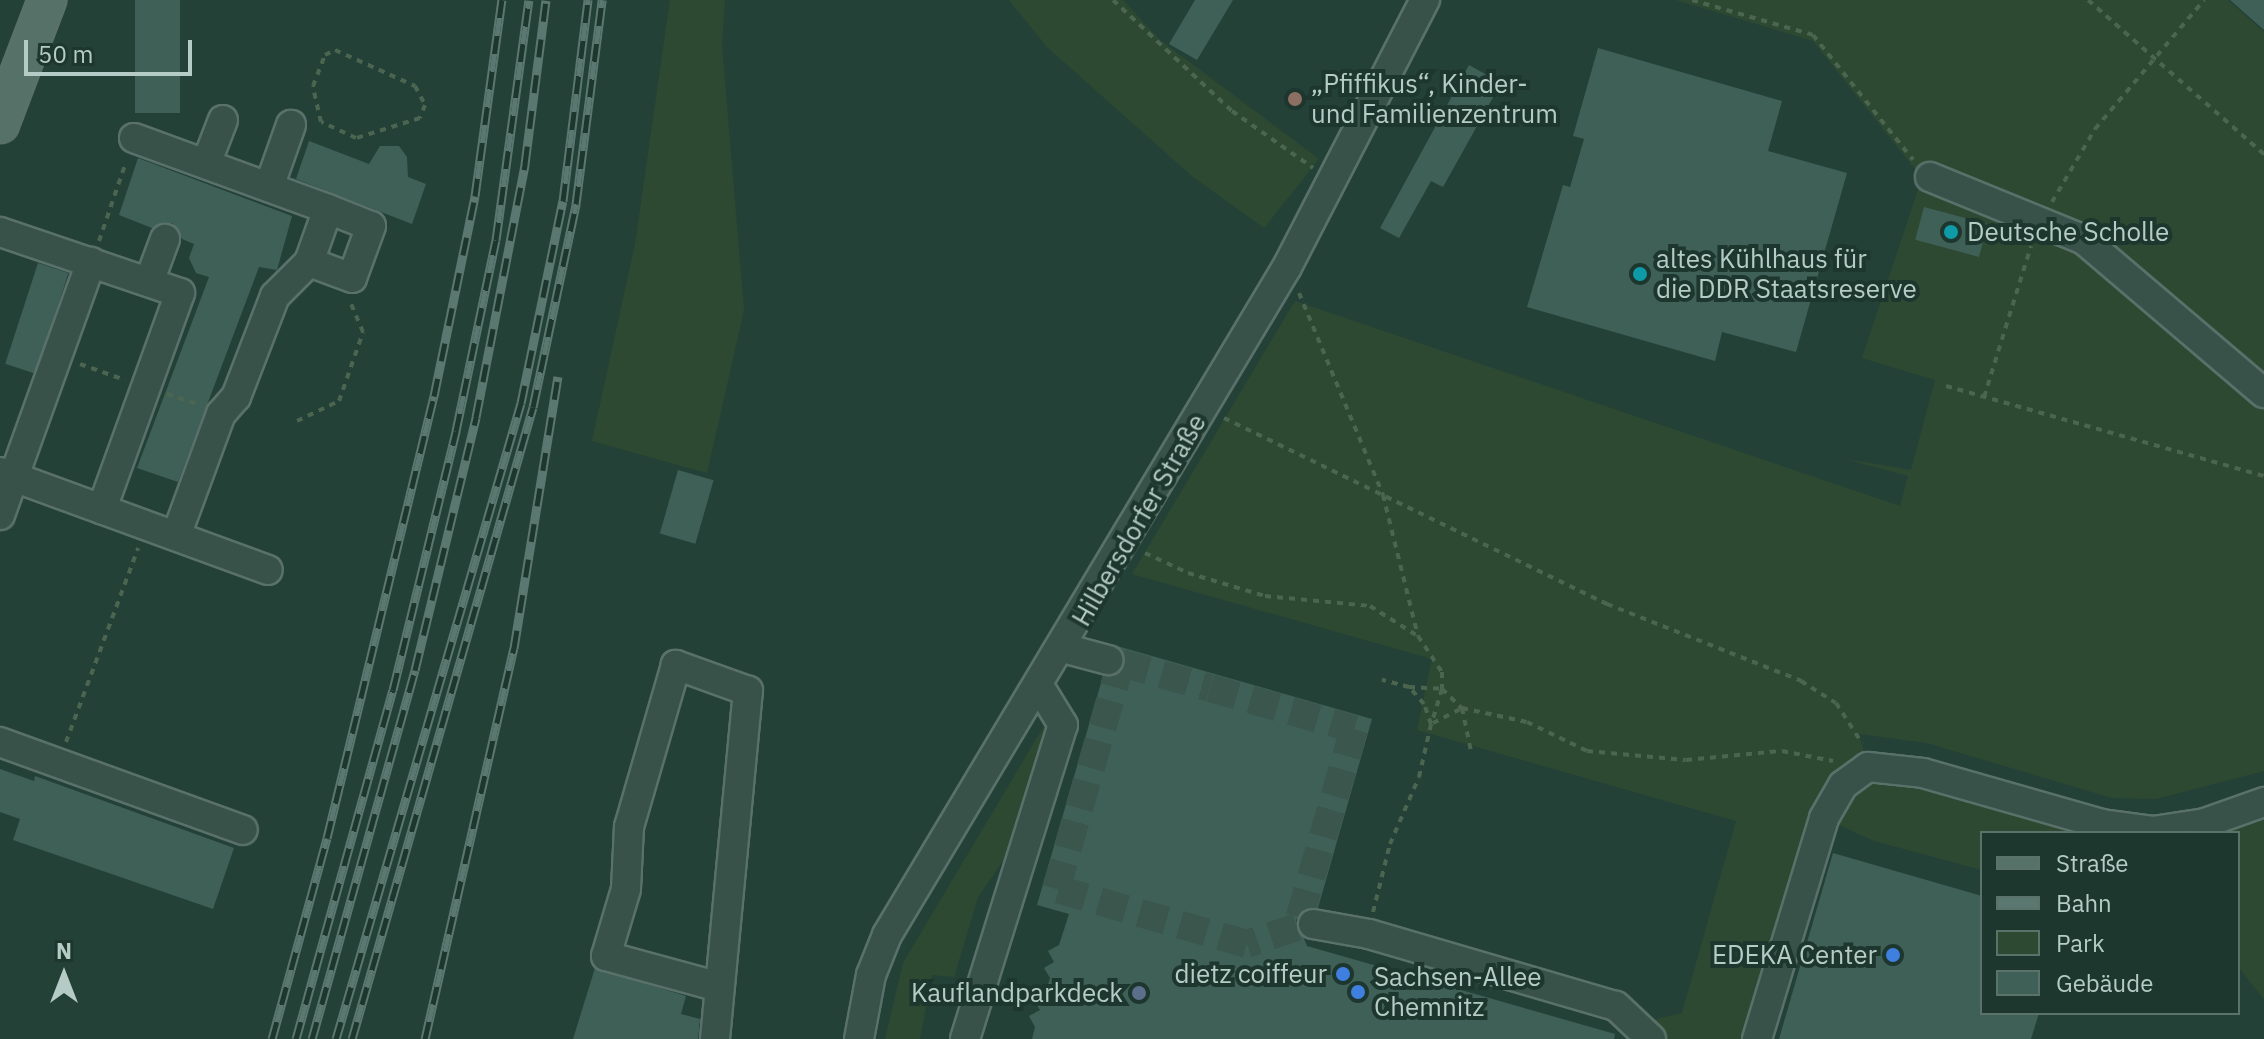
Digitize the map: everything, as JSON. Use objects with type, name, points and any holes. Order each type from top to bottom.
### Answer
[{"type":"main road","points":[[0,124],[47,0]]},
{"type":"street","name":"Hilbersdorfer Straße","points":[[859,1039],[871,975],[887,935],[1063,648],[1287,267],[1425,0]]},
{"type":"street","points":[[206,164],[223,120]]},
{"type":"street","points":[[269,187],[304,121]]},
{"type":"street","points":[[134,138],[371,226],[352,278],[309,262]]},
{"type":"street","points":[[1930,177],[2084,240],[2264,393]]},
{"type":"street","points":[[176,536],[221,414],[236,397],[275,296],[309,262],[328,209]]},
{"type":"street","points":[[0,232],[180,293],[102,509]]},
{"type":"street","points":[[149,282],[165,239]]},
{"type":"street","points":[[0,515],[7,474],[91,262]]},
{"type":"street","points":[[7,474],[268,570]]},
{"type":"street","points":[[1063,648],[1108,660]]},
{"type":"street","points":[[715,1039],[748,691],[676,665],[629,827],[626,889],[606,956],[719,987]]},
{"type":"street","points":[[965,1039],[1063,725],[1039,686]]},
{"type":"street","points":[[0,742],[243,830]]},
{"type":"street","points":[[1757,1039],[1824,818],[1843,785],[1862,771],[1923,773],[2102,824],[2153,831],[2205,823],[2264,802]]},
{"type":"street","points":[[1313,924],[1369,934],[1616,1006],[1651,1039]]},
{"type":"path","points":[[1113,0],[1232,111],[1332,181]]},
{"type":"path","points":[[1692,0],[1813,35],[1930,177]]},
{"type":"path","points":[[2088,0],[2264,154]]},
{"type":"path","points":[[1984,397],[2039,223],[2095,129],[2204,0]]},
{"type":"path","points":[[335,50],[361,65],[404,77],[422,95],[425,105],[411,125],[356,138],[304,121],[313,104],[317,69],[335,50]]},
{"type":"path","points":[[91,262],[134,138]]},
{"type":"path","points":[[1287,267],[1383,495],[1418,636],[1442,672],[1442,689],[1419,777],[1390,844],[1369,934]]},
{"type":"path","points":[[297,421],[339,401],[363,332],[350,304],[352,278]]},
{"type":"path","points":[[1946,386],[2264,476]]},
{"type":"path","points":[[1204,409],[1607,604],[1801,681],[1836,703],[1858,734],[1862,771],[1818,757],[1782,751],[1686,760],[1587,751],[1527,722],[1462,708],[1442,689],[1409,687],[1382,680]]},
{"type":"path","points":[[58,763],[147,525]]},
{"type":"path","points":[[1124,544],[1188,573],[1265,596],[1370,606],[1418,636]]},
{"type":"path","points":[[1409,687],[1424,704],[1431,724]]},
{"type":"path","points":[[1431,724],[1462,708]]},
{"type":"path","points":[[1462,708],[1471,751]]},
{"type":"green space","points":[[670,0],[725,0],[722,45],[744,310],[707,473],[592,441],[635,244]]},
{"type":"green space","points":[[1009,0],[1123,0],[1160,40],[1319,159],[1264,228],[1193,177],[1047,47]]},
{"type":"green space","points":[[1676,0],[2228,0],[2264,32],[2264,771],[2156,799],[2112,798],[1927,743],[1859,734],[1868,767],[2077,831],[1980,831],[1980,869],[1874,841],[1824,818],[1757,1039],[1651,1039],[1639,1023],[1682,1013],[1736,821],[1417,730],[1432,659],[1132,574],[1295,301],[1900,506],[1908,476],[1845,459],[1911,470],[1935,380],[1862,358],[1922,178],[1813,41]]},
{"type":"green space","points":[[1047,721],[1054,730],[1009,852],[978,897],[954,977],[932,975],[920,1039],[885,1039],[903,963]]},
{"type":"green space","points":[[2264,817],[2264,999],[2240,969],[2240,831],[2226,831]]},
{"type":"building","points":[[135,0],[180,0],[180,113],[135,113]]},
{"type":"building","points":[[1195,0],[1233,0],[1197,60],[1169,44]]},
{"type":"building","points":[[2230,0],[2264,0],[2264,30]]},
{"type":"building","points":[[1598,48],[1782,101],[1768,151],[1847,173],[1796,352],[1722,332],[1715,361],[1527,307],[1563,185],[1570,187],[1584,139],[1573,136]]},
{"type":"building","points":[[1469,65],[1501,83],[1443,187],[1431,181],[1399,238],[1380,228]]},
{"type":"building","points":[[309,141],[369,164],[380,146],[399,146],[407,157],[408,177],[426,184],[412,224],[296,179]]},
{"type":"building","points":[[138,158],[292,216],[277,270],[259,267],[178,482],[137,468],[209,277],[196,273],[189,258],[194,244],[182,239],[172,223],[152,228],[119,215]]},
{"type":"building","name":"Deutsche Scholle","points":[[1924,207],[1988,224],[1979,257],[1915,240]]},
{"type":"building","points":[[38,263],[68,273],[36,374],[5,364]]},
{"type":"building","points":[[678,470],[714,480],[695,544],[660,533]]},
{"type":"building","points":[[1117,646],[1372,719],[1318,908],[1307,908],[1296,920],[1307,946],[1615,1034],[1614,1039],[1032,1039],[1035,1027],[1029,1016],[1040,1010],[1034,1000],[1045,994],[1050,978],[1044,968],[1054,962],[1048,951],[1059,945],[1069,914],[1037,905],[1103,676],[1113,676],[1124,665]]},
{"type":"building","points":[[0,769],[34,781],[35,776],[234,848],[213,909],[13,840],[20,819],[0,812]]},
{"type":"building","name":"EDEKA Center","points":[[1833,853],[1980,895],[1980,1015],[2038,1015],[2031,1039],[1779,1039]]},
{"type":"building","points":[[595,968],[686,996],[681,1014],[700,1019],[698,1039],[573,1039]]},
{"type":"tunnel","points":[[1108,660],[1121,663],[1354,729],[1297,927],[1247,944],[1056,889],[1121,663]]},
{"type":"railway","points":[[272,1039],[327,838],[434,396],[475,196],[502,0]]},
{"type":"railway","points":[[296,1039],[393,690],[456,431],[496,240],[529,0]]},
{"type":"railway","points":[[312,1039],[415,670],[476,417],[525,164],[546,0]]},
{"type":"railway","points":[[336,1039],[521,403],[563,201],[588,0]]},
{"type":"railway","points":[[352,1039],[533,407],[576,204],[602,0]]},
{"type":"railway","points":[[425,1039],[514,648],[558,377]]},
{"type":"place","name":"„Pfiffikus“, Kinder- und Familienzentrum","points":[[1295,99]]},
{"type":"place","name":"Deutsche Scholle","points":[[1951,232]]},
{"type":"place","name":"altes Kühlhaus für die DDR Staatsreserve","points":[[1640,274]]},
{"type":"place","name":"EDEKA Center","points":[[1893,955]]},
{"type":"place","name":"dietz coiffeur","points":[[1343,974]]},
{"type":"place","name":"Sachsen-Allee Chemnitz","points":[[1358,992]]},
{"type":"place","name":"Kauflandparkdeck","points":[[1139,993]]}]
